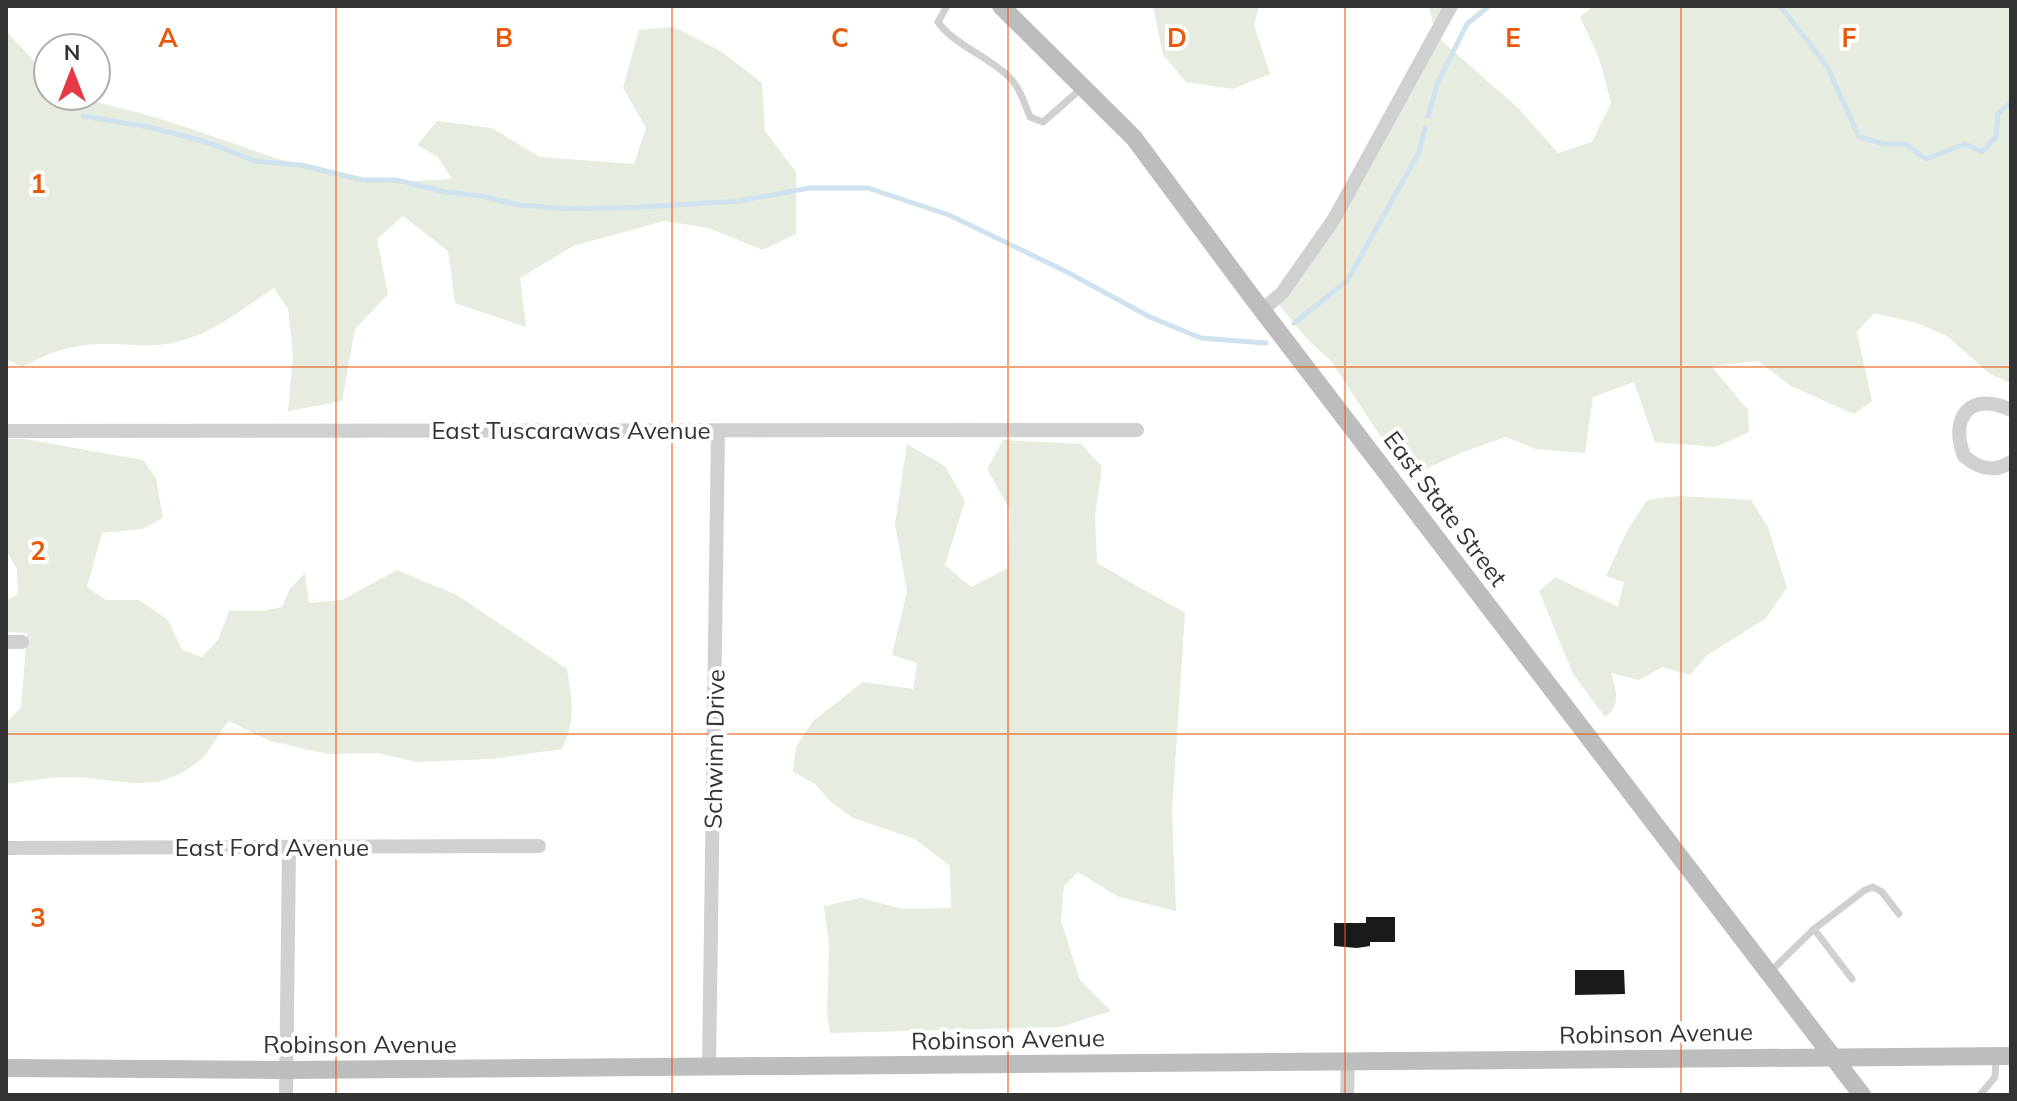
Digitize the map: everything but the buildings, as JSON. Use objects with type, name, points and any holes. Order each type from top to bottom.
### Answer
[{"type":"main road","name":"East State Street","points":[[1001,6],[1134,138],[1862,1095]]},
{"type":"main road","name":"Robinson Avenue","points":[[6,1068],[286,1070],[2004,1056]]},
{"type":"street","points":[[1262,310],[1282,293],[1334,219],[1451,6]]},
{"type":"street","points":[[2011,410],[1990,404],[1970,408],[1962,416],[1959,437],[1964,456],[1981,467],[2000,469],[2011,462]]},
{"type":"street","name":"East Tuscarawas Avenue","points":[[6,431],[1137,430]]},
{"type":"street","name":"Schwinn Drive","points":[[709,1067],[718,431]]},
{"type":"street","points":[[6,642],[22,642]]},
{"type":"street","name":"East Ford Avenue","points":[[6,848],[539,846]]},
{"type":"street","points":[[286,1095],[289,849]]},
{"type":"street","points":[[1347,1095],[1348,1061]]},
{"type":"lane","points":[[947,6],[938,22],[946,34],[969,46],[1012,79],[1034,120],[1043,122],[1082,88]]},
{"type":"lane","points":[[1769,973],[1814,929],[1865,890],[1873,887],[1882,892],[1899,914]]},
{"type":"lane","points":[[1814,929],[1852,979]]},
{"type":"lane","points":[[1980,1095],[1995,1077],[2004,1056]]},
{"type":"shaded area","points":[[1153,6],[1259,6],[1254,25],[1270,74],[1233,89],[1186,82],[1163,55]]},
{"type":"shaded area","points":[[1429,6],[1451,6],[1435,35]]},
{"type":"shaded area","points":[[1593,6],[2011,6],[2011,383],[1990,374],[1947,336],[1917,323],[1874,313],[1857,332],[1872,401],[1854,414],[1791,386],[1758,361],[1711,366],[1748,410],[1749,432],[1716,447],[1655,442],[1634,382],[1593,397],[1585,453],[1536,449],[1505,437],[1407,477],[1331,361],[1308,340],[1275,300],[1435,35],[1518,108],[1558,153],[1592,142],[1611,103],[1599,58],[1580,17]]},
{"type":"shaded area","points":[[674,27],[722,52],[762,83],[765,131],[796,172],[796,234],[763,250],[709,228],[664,221],[573,246],[520,278],[526,327],[455,303],[448,251],[403,216],[377,239],[388,294],[355,329],[342,401],[288,411],[293,355],[288,309],[274,288],[209,330],[181,341],[158,345],[78,346],[49,354],[22,367],[6,359],[6,31],[32,59],[32,112],[112,112],[112,107],[330,173],[395,181],[452,179],[438,157],[417,145],[437,121],[492,128],[540,157],[634,164],[646,128],[623,88],[639,30]]},
{"type":"shaded area","points":[[6,439],[24,439],[143,460],[156,478],[163,518],[142,529],[102,533],[87,587],[106,600],[139,600],[168,620],[182,650],[202,657],[218,640],[229,611],[262,611],[282,607],[290,589],[305,573],[309,603],[342,600],[397,570],[457,595],[567,669],[571,719],[562,749],[490,759],[416,762],[378,753],[328,754],[270,741],[229,721],[199,761],[166,779],[135,783],[60,777],[6,784],[6,723],[21,708],[27,633],[6,632],[6,601],[18,594],[17,569],[6,550]]},
{"type":"shaded area","points":[[1003,440],[1081,444],[1102,467],[1095,515],[1097,563],[1185,613],[1172,811],[1176,911],[1119,897],[1078,872],[1064,886],[1061,921],[1080,980],[1111,1011],[1060,1027],[830,1033],[827,1014],[829,946],[824,906],[861,898],[903,909],[951,908],[950,866],[915,839],[853,818],[831,802],[815,784],[793,772],[796,747],[813,721],[863,682],[913,689],[917,663],[892,655],[907,591],[895,524],[907,444],[945,466],[965,501],[945,565],[971,587],[1008,568],[1010,510],[987,469]]},
{"type":"shaded area","points":[[1677,496],[1751,500],[1768,527],[1787,588],[1766,618],[1706,656],[1690,675],[1662,667],[1639,680],[1611,673],[1616,702],[1605,717],[1573,674],[1539,591],[1555,577],[1618,607],[1624,582],[1606,576],[1627,531],[1647,500]]},
{"type":"waterway","points":[[1428,116],[1438,82],[1467,24],[1489,6]]},
{"type":"waterway","points":[[1780,6],[1827,66],[1859,137],[1884,144],[1905,144],[1926,159],[1965,144],[1982,152],[1996,137],[1998,114],[2011,102]]},
{"type":"waterway","points":[[83,116],[149,127],[206,142],[255,161],[301,165],[363,180],[396,180],[519,205],[572,209],[642,207],[739,201],[809,188],[868,188],[949,215],[1067,272],[1150,317],[1201,338],[1266,343]]},
{"type":"waterway","points":[[1294,323],[1347,281],[1419,152],[1425,128]]}]
